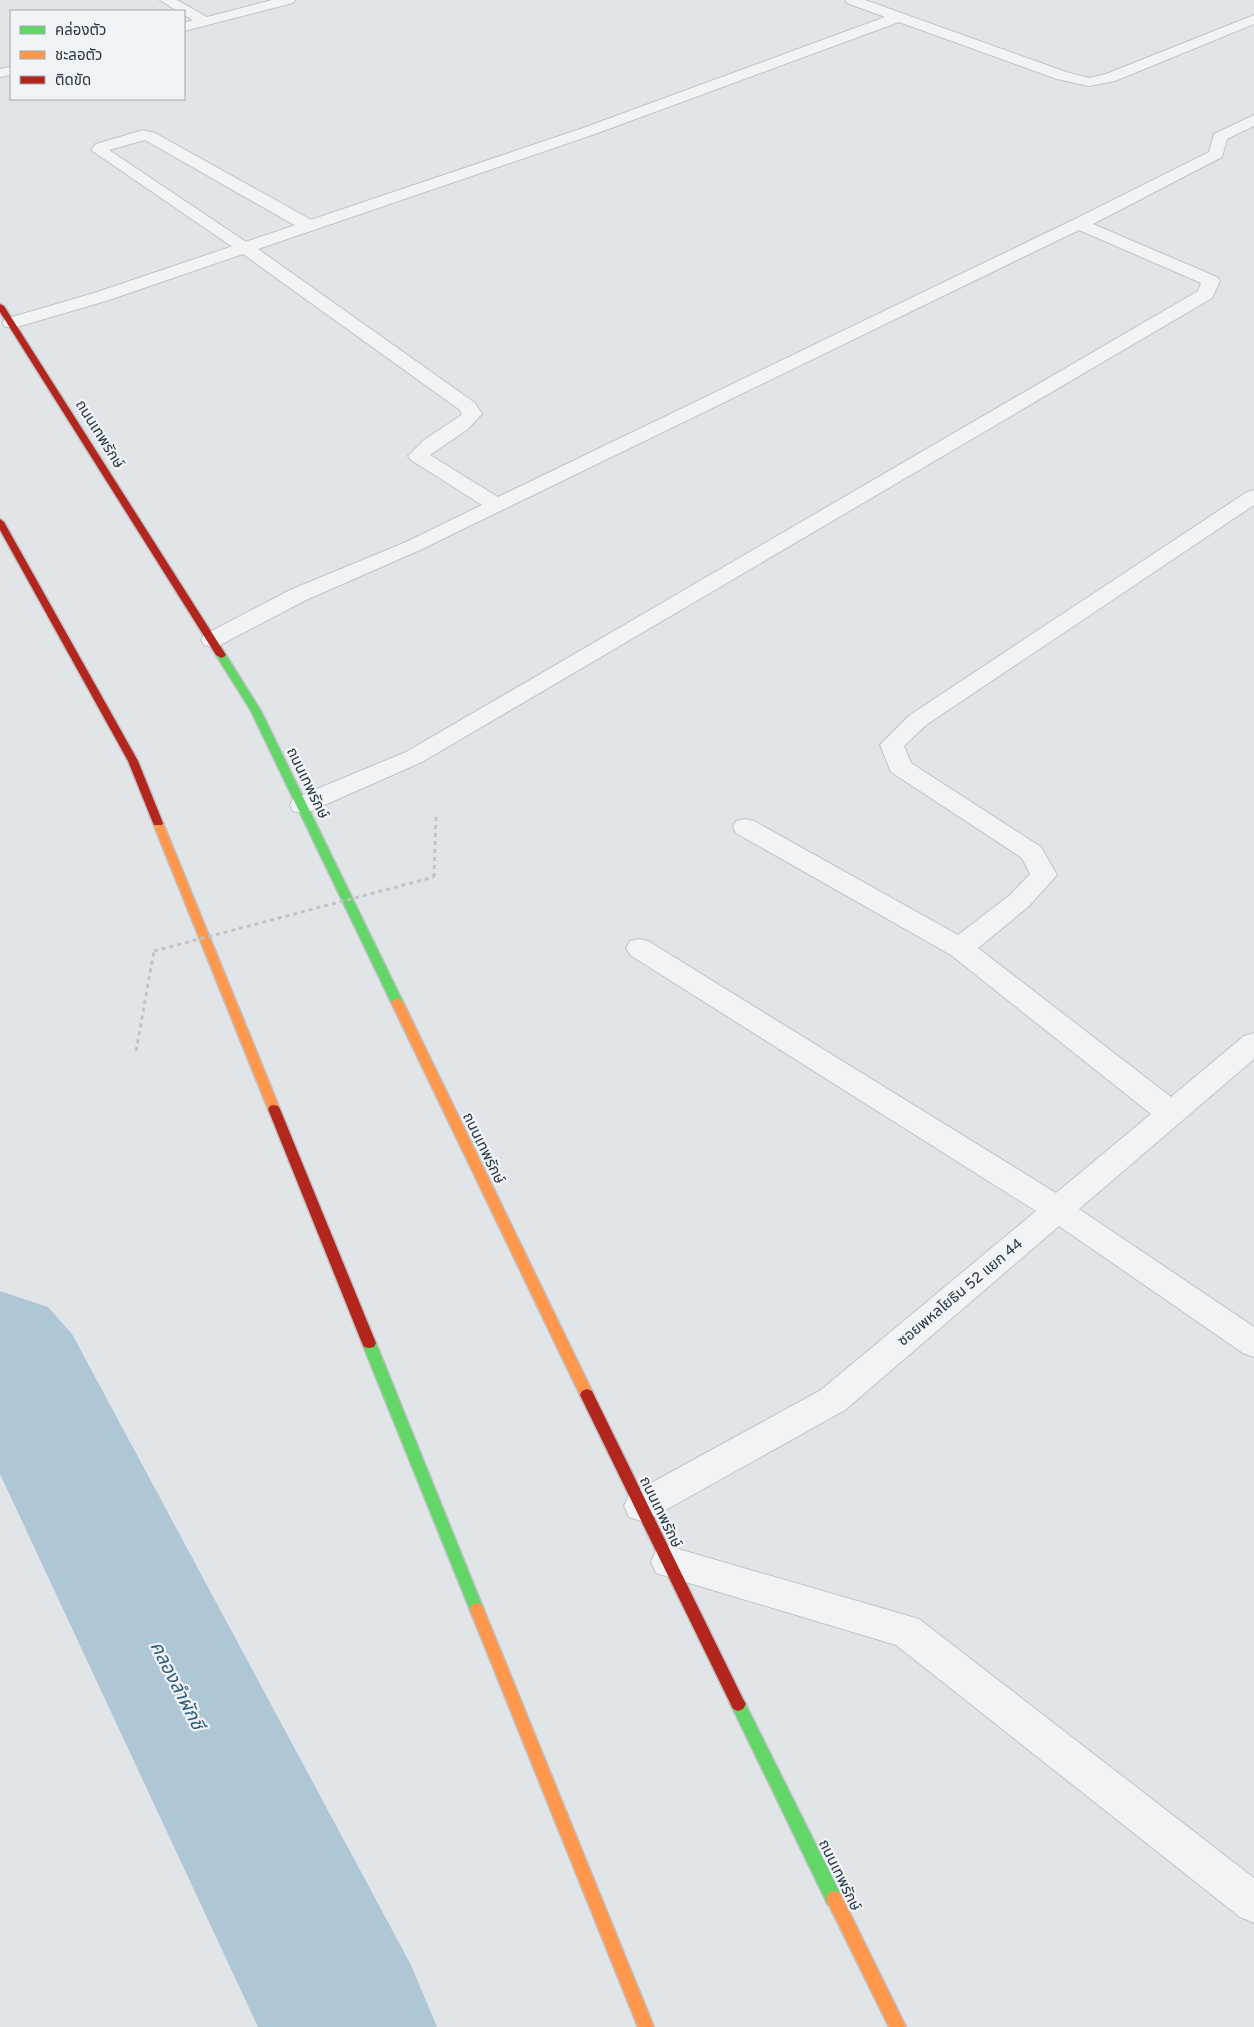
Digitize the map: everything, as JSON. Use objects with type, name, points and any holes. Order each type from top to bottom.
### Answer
[{"type":"main road","name":"ถนนเทพรักษ์","points":[[0,306],[256,710],[668,1562],[898,2027]]},
{"type":"main road","points":[[0,522],[133,761],[646,2027]]},
{"type":"street","points":[[167,0],[205,21]]},
{"type":"street","points":[[185,27],[288,0]]},
{"type":"street","points":[[852,0],[1062,76],[1089,82],[1110,78],[1254,20]]},
{"type":"street","points":[[11,323],[100,297],[589,131],[898,17]]},
{"type":"street","points":[[212,640],[298,595],[413,546],[1079,224],[1216,154],[1220,136],[1254,120]]},
{"type":"street","points":[[309,226],[149,136],[102,147],[100,150],[246,248],[468,407],[472,414],[468,419],[436,440],[418,456],[497,505]]},
{"type":"street","points":[[302,805],[414,757],[1206,294],[1211,281],[1079,224]]},
{"type":"street","points":[[960,948],[1018,901],[1044,875],[1032,853],[900,767],[892,745],[918,720],[1254,496]]},
{"type":"street","points":[[745,827],[960,948],[1172,1114]]},
{"type":"street","points":[[639,948],[1057,1209],[1254,1344]]},
{"type":"street","name":"ซอยพหลโยธิน 52 แยก 44","points":[[641,1506],[833,1400],[1254,1044]]},
{"type":"street","points":[[668,1562],[906,1631],[1254,1903]]},
{"type":"path","points":[[136,1051],[154,951],[434,877],[436,816]]},
{"type":"waterway","name":"คลองลำผักชี","points":[[0,1348],[23,1375],[349,2027]]},
{"type":"traffic: fast","points":[[221,655],[256,711],[397,1002]]},
{"type":"traffic: fast","points":[[369,1343],[477,1610]]},
{"type":"traffic: fast","points":[[738,1704],[834,1899]]},
{"type":"traffic: slow","points":[[158,823],[274,1109]]},
{"type":"traffic: slow","points":[[397,1002],[587,1395]]},
{"type":"traffic: slow","points":[[477,1610],[646,2027]]},
{"type":"traffic: slow","points":[[834,1899],[898,2027]]},
{"type":"traffic: jam","points":[[0,306],[221,655]]},
{"type":"traffic: jam","points":[[0,522],[133,761],[158,823]]},
{"type":"traffic: jam","points":[[274,1109],[369,1343]]},
{"type":"traffic: jam","points":[[587,1395],[738,1704]]}]
